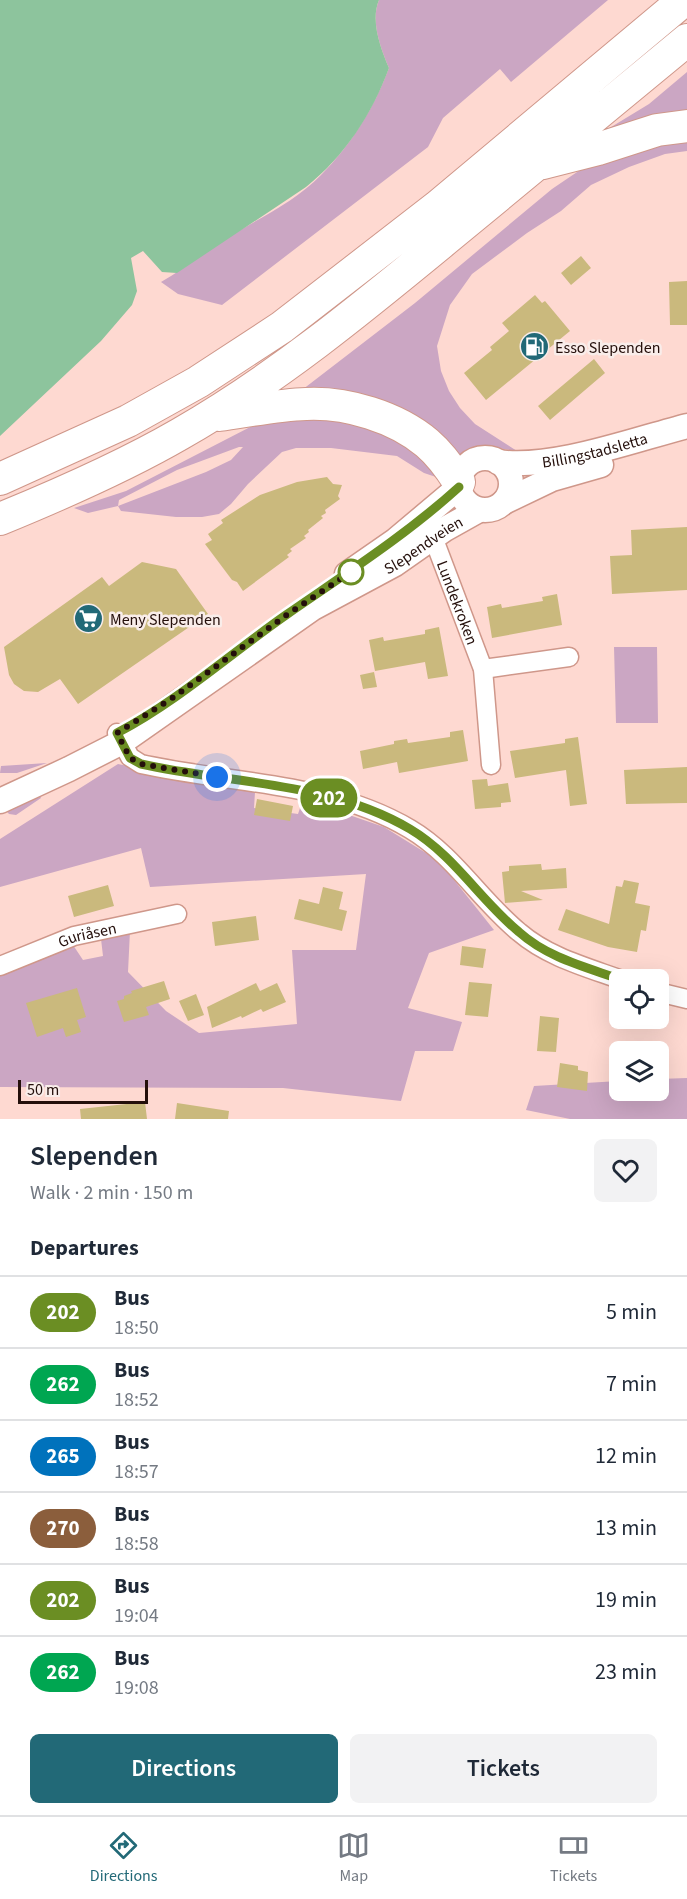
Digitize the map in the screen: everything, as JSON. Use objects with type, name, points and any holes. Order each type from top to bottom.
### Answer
[{"type":"highway","points":[[11,475],[128,421],[163,402],[207,377],[282,327],[437,207],[684,0]]},
{"type":"highway","points":[[0,519],[126,463],[209,416],[302,355],[687,40]]},
{"type":"highway","points":[[536,165],[598,149],[657,130],[687,126]]},
{"type":"highway","points":[[209,416],[306,404],[333,405],[356,410],[388,421],[417,435],[440,455],[459,485]]},
{"type":"main road","name":"Billingstadsletta","points":[[498,462],[534,463],[574,456],[687,426]]},
{"type":"main road","name":"Billingstadsletta","points":[[504,502],[552,479],[687,442]]},
{"type":"main road","points":[[490,459],[498,462],[510,476],[509,494],[497,508],[479,510],[468,504],[459,485],[461,474],[473,461],[490,459]]},
{"type":"main road","name":"Slependveien","points":[[0,780],[22,778],[120,737],[288,614],[396,540],[459,485]]},
{"type":"main road","name":"Slependveien","points":[[0,801],[69,769],[178,705],[287,625],[337,594],[395,564],[433,537],[479,510]]},
{"type":"street","name":"Lundekroken","points":[[433,537],[483,669],[491,765]]},
{"type":"street","points":[[483,669],[569,657]]},
{"type":"street","points":[[120,737],[130,758],[141,764],[303,791],[369,810],[410,829],[443,852],[494,909],[526,938],[560,959],[609,976]]},
{"type":"street","name":"Guriåsen","points":[[0,966],[74,936],[177,914]]},
{"type":"street","points":[[669,995],[687,999]]},
{"type":"shaded area","points":[[0,0],[379,0],[376,26],[389,68],[366,118],[356,133],[333,162],[306,187],[177,273],[162,272],[143,251],[131,258],[137,291],[132,305],[101,341],[0,436]]},
{"type":"shaded area","points":[[379,0],[608,0],[511,82],[500,69],[443,118],[428,147],[222,305],[178,294],[161,282],[299,194],[321,175],[352,139],[369,112],[389,68],[376,26]]},
{"type":"shaded area","points":[[687,72],[687,117],[598,135],[649,104]]},
{"type":"shaded area","points":[[687,136],[687,151],[665,154],[629,167],[591,185],[561,211],[472,274],[450,305],[437,346],[441,371],[449,391],[460,408],[475,424],[517,451],[486,448],[457,457],[298,393],[415,303],[552,189],[586,166]]},
{"type":"shaded area","points":[[303,412],[385,429],[434,467],[436,477],[424,473],[397,456],[331,448],[296,448],[282,452],[219,514],[202,517],[176,517],[121,511],[118,506],[88,513],[74,508],[126,491],[264,420]],"holes":[[[243,447],[231,460],[206,472],[118,506],[119,500],[177,470]]]},
{"type":"shaded area","points":[[614,647],[657,647],[658,723],[616,723]]},
{"type":"shaded area","points":[[47,763],[17,773],[0,773],[1,766]]},
{"type":"shaded area","points":[[118,764],[255,792],[254,808],[298,814],[303,799],[384,827],[439,861],[494,930],[429,953],[408,1008],[462,1022],[453,1051],[415,1051],[401,1101],[283,1088],[0,1087],[0,975],[73,945],[83,960],[103,956],[101,939],[130,931],[128,972],[166,1011],[199,1033],[297,1024],[292,950],[356,950],[366,874],[150,887],[141,848],[0,887],[0,839]]},
{"type":"shaded area","points":[[38,791],[41,798],[16,815],[9,814],[3,807]]},
{"type":"shaded area","points":[[687,1078],[687,1119],[570,1119],[526,1110],[534,1086],[609,1082],[609,1101],[669,1101],[669,1079]]},
{"type":"building","points":[[581,256],[591,268],[571,285],[561,273]]},
{"type":"building","points":[[687,281],[687,325],[670,325],[669,282]]},
{"type":"building","points":[[535,295],[542,303],[545,301],[570,331],[486,400],[464,373],[492,350],[490,347],[509,331],[502,323]]},
{"type":"building","points":[[594,359],[605,373],[550,420],[538,406]]},
{"type":"building","points":[[327,477],[333,484],[342,485],[338,496],[340,499],[325,510],[326,513],[321,516],[323,518],[308,530],[309,532],[304,536],[306,538],[290,549],[292,551],[287,555],[289,557],[243,591],[205,544],[212,540],[208,534],[223,523],[221,520],[260,495],[297,482]]},
{"type":"building","points":[[687,527],[687,590],[612,594],[610,556],[632,555],[631,530]]},
{"type":"building","points":[[142,562],[176,569],[208,614],[78,704],[60,679],[38,692],[24,691],[14,684],[9,675],[4,647],[102,577],[109,586]]},
{"type":"building","points":[[557,594],[562,625],[492,638],[487,607],[501,604],[502,608],[543,601],[542,597]]},
{"type":"building","points":[[439,627],[448,676],[428,679],[425,662],[375,671],[369,640],[383,637],[384,641],[425,634],[425,630]]},
{"type":"building","points":[[374,672],[377,687],[363,689],[360,675]]},
{"type":"building","points":[[463,730],[468,761],[399,773],[397,762],[363,769],[360,751],[394,744],[394,741],[407,739],[408,743],[450,737],[450,732]]},
{"type":"building","points":[[578,737],[587,804],[570,806],[566,770],[515,778],[510,751],[565,743],[565,739]]},
{"type":"building","points":[[687,767],[687,803],[626,804],[624,770]]},
{"type":"building","points":[[487,779],[488,786],[508,783],[511,802],[501,803],[501,807],[475,809],[472,780]]},
{"type":"building","points":[[257,799],[293,806],[290,821],[254,815]]},
{"type":"building","points":[[541,864],[542,870],[566,868],[567,888],[521,891],[543,900],[505,903],[502,872],[509,871],[509,866]]},
{"type":"building","points":[[624,880],[639,883],[635,903],[650,906],[646,931],[641,930],[637,952],[608,947],[558,930],[566,909],[609,924],[616,886],[622,887]]},
{"type":"building","points":[[108,885],[114,906],[74,917],[68,896]]},
{"type":"building","points":[[323,887],[343,892],[339,909],[347,911],[342,931],[294,919],[299,899],[319,904]]},
{"type":"building","points":[[256,916],[259,940],[215,946],[212,922]]},
{"type":"building","points":[[462,946],[486,949],[483,968],[460,965]]},
{"type":"building","points":[[164,981],[170,999],[146,1007],[149,1015],[124,1022],[117,1001],[124,999],[124,996],[132,993],[131,991]]},
{"type":"building","points":[[469,982],[492,984],[488,1017],[465,1015]]},
{"type":"building","points":[[256,983],[260,991],[277,983],[286,1002],[263,1012],[261,1009],[212,1028],[207,1007]]},
{"type":"building","points":[[77,988],[86,1017],[77,1020],[81,1032],[66,1037],[63,1028],[37,1037],[26,1003]]},
{"type":"building","points":[[196,994],[204,1015],[188,1021],[179,1001]]},
{"type":"building","points":[[540,1016],[559,1018],[556,1052],[537,1051]]},
{"type":"building","points":[[560,1063],[578,1066],[578,1070],[588,1072],[587,1091],[557,1087]]},
{"type":"building","points":[[145,1102],[147,1119],[81,1119],[80,1109]]},
{"type":"building","points":[[177,1103],[229,1111],[228,1119],[175,1119]]},
{"type":"bus line","name":"202","points":[[459,487],[396,540],[288,614],[174,697],[117,733],[130,758],[141,764],[262,783],[332,798],[369,810],[410,829],[443,852],[494,909],[520,934],[560,959],[609,976]]},
{"type":"place","name":"Esso Slependen","points":[[534,347]]},
{"type":"place","name":"Meny Slependen","points":[[89,619]]},
{"type":"route","points":[[217,777],[141,764],[130,758],[117,733],[174,697],[288,614],[351,572]]}]
